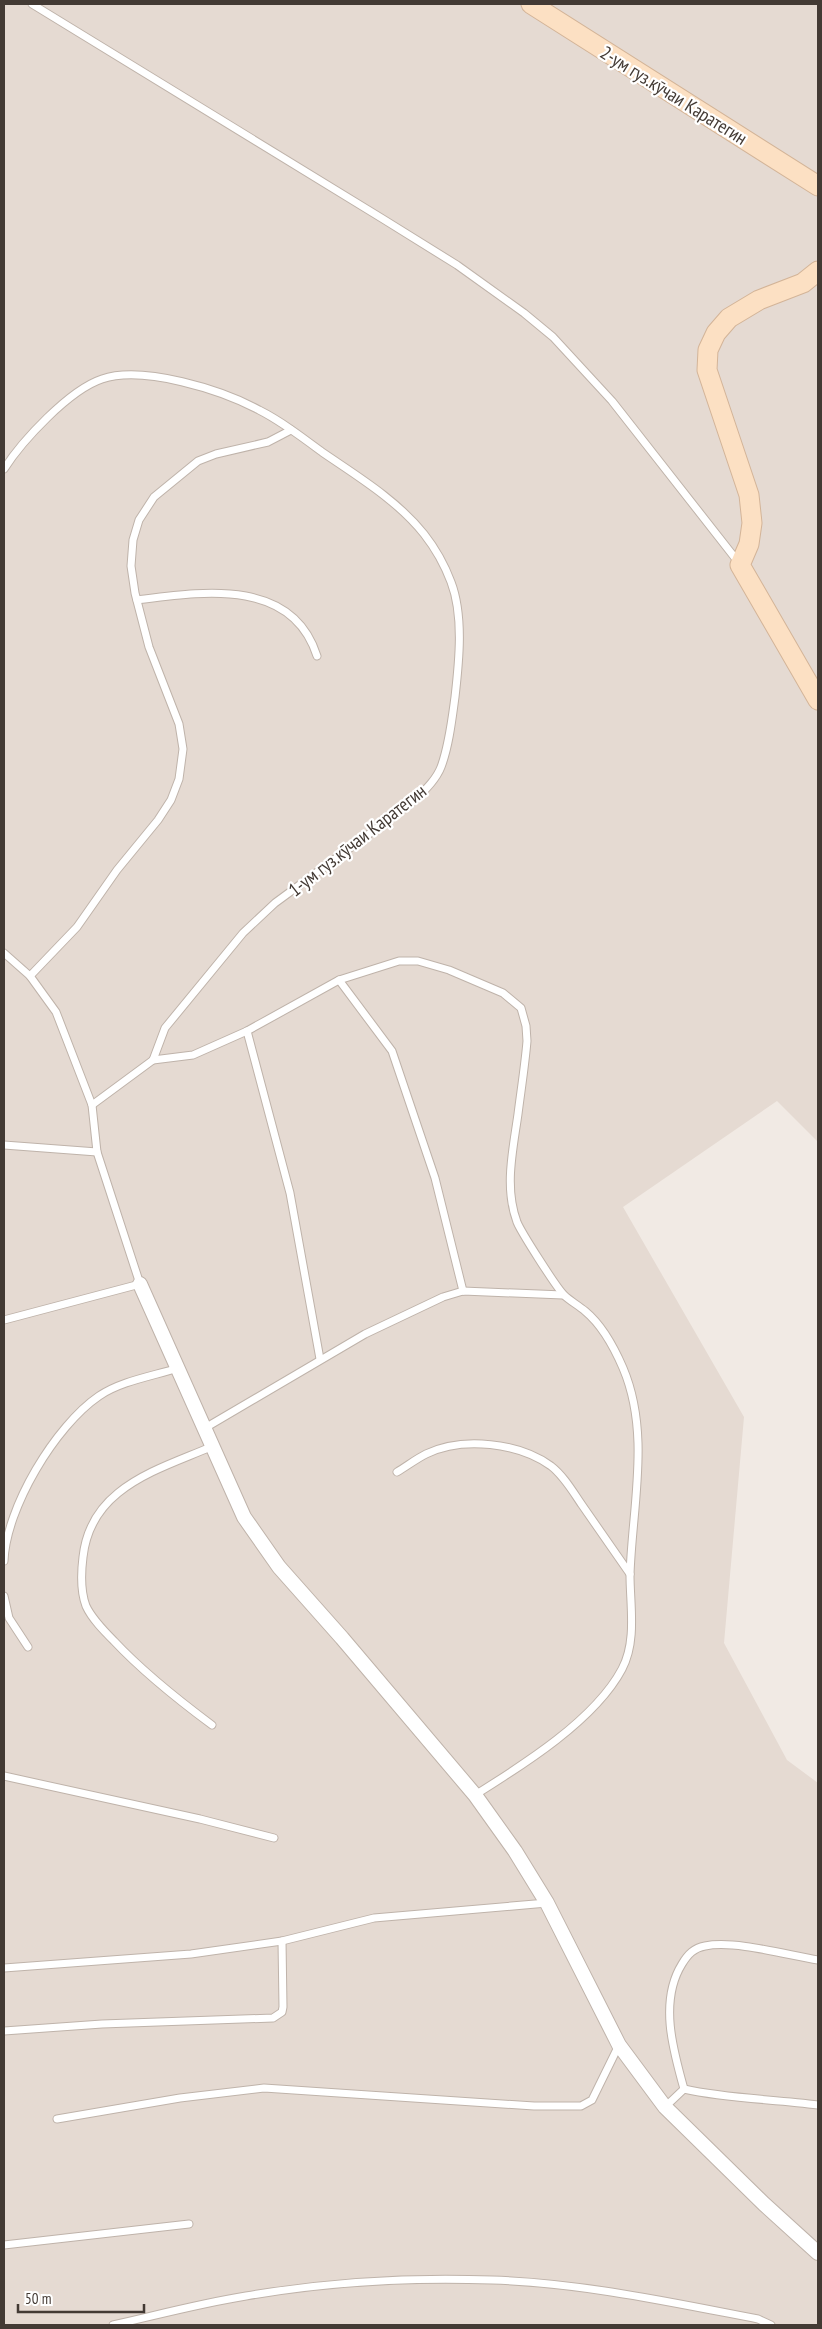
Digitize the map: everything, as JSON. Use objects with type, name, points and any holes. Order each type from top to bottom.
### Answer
[{"type":"street","name":"2-ум гуз.кӯчаи Каратегин","points":[[530,4],[818,186]]},
{"type":"street","points":[[818,271],[804,284],[759,300],[729,318],[716,333],[708,350],[706,370],[749,495],[752,523],[749,544],[740,565],[818,700]]},
{"type":"street","points":[[140,1284],[244,1517],[279,1567],[342,1638],[474,1795],[515,1851],[547,1903],[619,2045],[665,2107],[764,2204],[818,2253]]},
{"type":"lane","points":[[32,4],[400,229],[457,265],[524,313],[553,337],[612,402],[740,565]]},
{"type":"lane","name":"1-ум гуз.кӯчаи Каратегин","points":[[4,470],[40,426],[78,392],[102,379],[127,374],[160,377],[208,390],[259,409],[291,430],[391,501],[424,534],[441,561],[452,584],[459,628],[459,660],[447,742],[441,768],[414,801],[275,903],[243,933],[165,1028],[152,1060]]},
{"type":"lane","points":[[30,976],[77,927],[117,870],[158,820],[171,800],[179,779],[183,749],[179,724],[149,647],[137,600],[131,566],[132,540],[140,520],[154,497],[198,461],[216,454],[268,442],[291,430]]},
{"type":"lane","points":[[137,600],[208,592],[231,594],[269,604],[293,617],[303,626],[311,639],[317,656]]},
{"type":"lane","points":[[4,952],[30,976],[56,1012],[92,1105],[97,1152],[140,1284],[4,1320]]},
{"type":"lane","points":[[92,1105],[152,1060],[193,1055],[247,1031],[339,980],[399,961],[418,961],[449,970],[488,985],[503,992],[521,1008],[526,1026],[526,1041],[509,1182],[517,1223],[563,1295],[586,1312],[602,1329],[624,1369],[632,1403],[638,1439],[638,1487],[630,1574],[630,1644],[622,1670],[610,1688],[582,1720],[474,1795]]},
{"type":"lane","points":[[339,980],[392,1051],[435,1178],[464,1291]]},
{"type":"lane","points":[[247,1031],[290,1193],[320,1360]]},
{"type":"lane","points":[[4,1145],[97,1152]]},
{"type":"lane","points":[[205,1428],[365,1334],[418,1308],[464,1291],[563,1295]]},
{"type":"lane","points":[[4,1561],[16,1508],[25,1489],[59,1436],[77,1415],[107,1392],[178,1368]]},
{"type":"lane","points":[[397,1472],[426,1454],[459,1445],[483,1444],[503,1447],[533,1456],[552,1467],[567,1483],[630,1574]]},
{"type":"lane","points":[[212,1725],[180,1702],[127,1655],[86,1606],[81,1588],[84,1540],[94,1517],[117,1493],[137,1479],[213,1446]]},
{"type":"lane","points":[[4,1596],[9,1618],[28,1647]]},
{"type":"lane","points":[[4,1776],[200,1819],[274,1838]]},
{"type":"lane","points":[[4,1968],[191,1954],[282,1941],[374,1918],[547,1903]]},
{"type":"lane","points":[[4,2031],[102,2024],[273,2018],[282,2012],[283,2007],[282,1941]]},
{"type":"lane","points":[[684,2090],[677,2064],[670,2011],[670,1990],[676,1974],[695,1948],[706,1945],[724,1945],[818,1960]]},
{"type":"lane","points":[[57,2119],[180,2098],[264,2088],[525,2105],[581,2106],[592,2100],[619,2045]]},
{"type":"lane","points":[[684,2090],[818,2106]]},
{"type":"lane","points":[[665,2107],[684,2090]]},
{"type":"lane","points":[[4,2245],[189,2224]]},
{"type":"lane","points":[[113,2325],[245,2296],[304,2288],[421,2280],[493,2280],[620,2292],[758,2319],[771,2325]]},
{"type":"shaded area","points":[[4,4],[818,4],[818,1142],[777,1101],[623,1207],[744,1417],[724,1643],[787,1760],[818,1783],[818,2325],[4,2325]]}]
